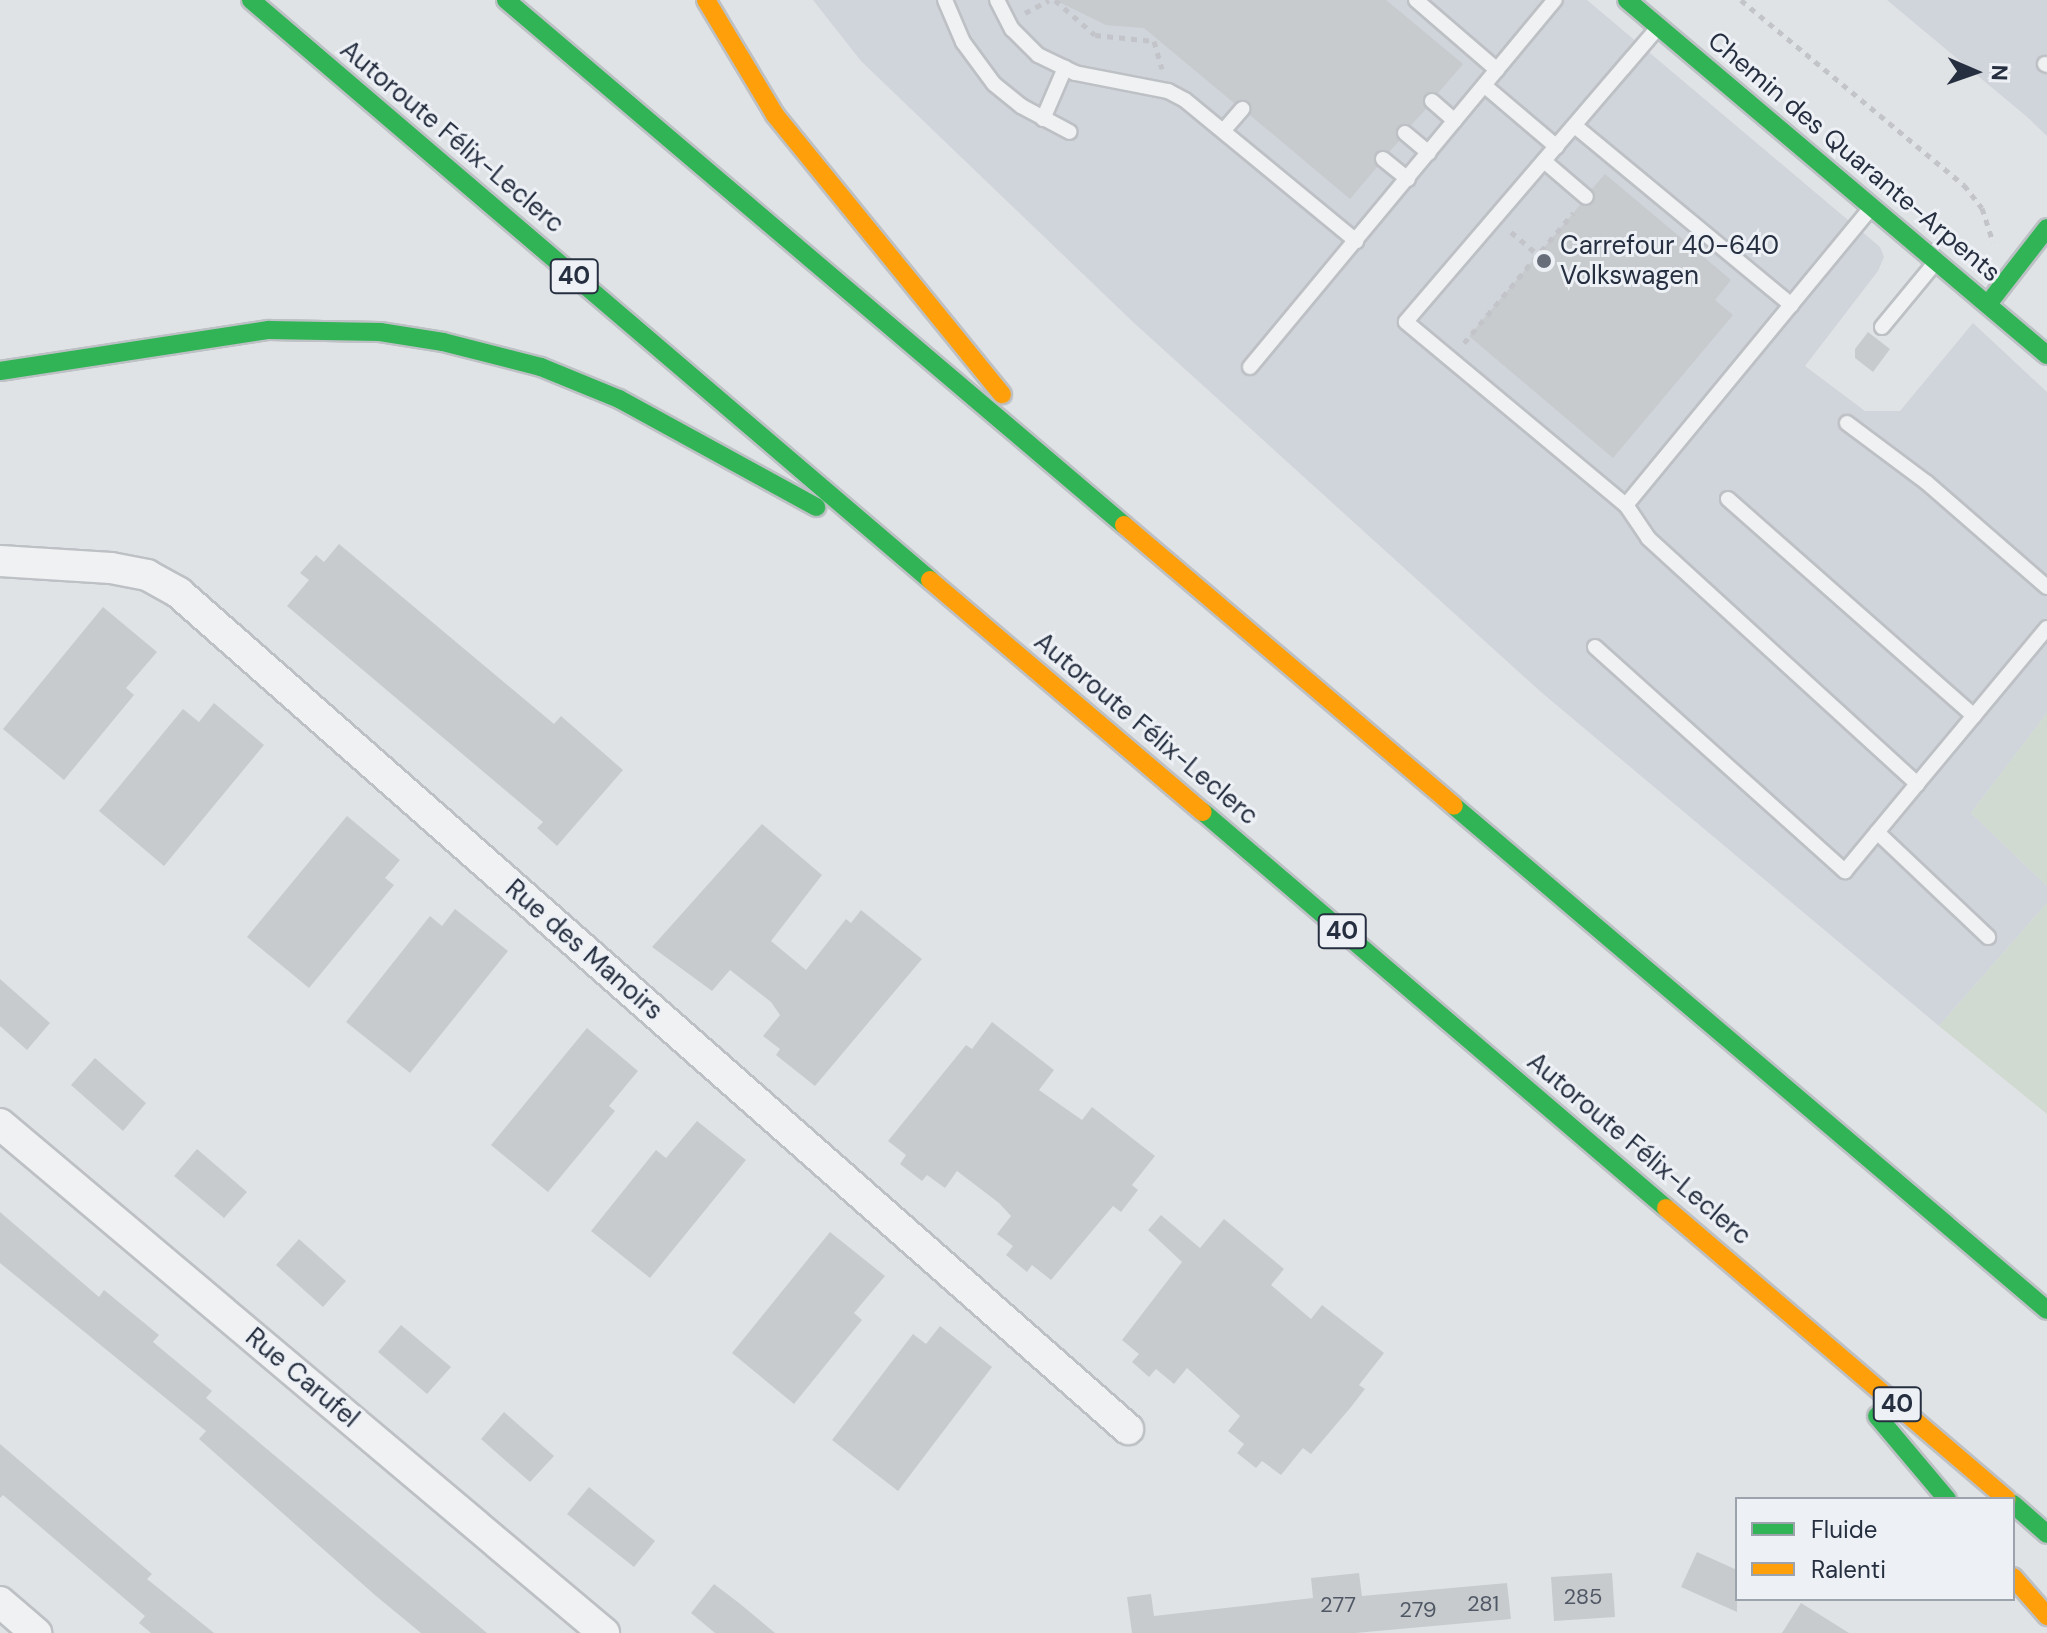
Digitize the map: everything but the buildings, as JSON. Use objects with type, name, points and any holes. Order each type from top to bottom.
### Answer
[{"type":"main road","name":"Autoroute Félix-Leclerc","points":[[251,0],[2005,1497]]},
{"type":"main road","points":[[506,0],[2047,1310]]},
{"type":"main road","points":[[706,0],[739,61],[794,140],[1075,482]]},
{"type":"main road","name":"Chemin des Quarante-Arpents","points":[[1627,0],[2047,355]]},
{"type":"main road","points":[[1988,304],[2047,228]]},
{"type":"main road","points":[[0,371],[269,330],[380,332],[443,342],[541,367],[619,399],[897,551]]},
{"type":"main road","points":[[1829,1124],[1983,1228]]},
{"type":"main road","points":[[1788,1310],[1945,1497]]},
{"type":"main road","points":[[2015,1506],[2047,1534]]},
{"type":"main road","points":[[2015,1579],[2047,1616]]},
{"type":"street","name":"Rue des Manoirs","points":[[0,561],[111,568],[147,575],[179,593],[1049,1354],[1128,1429]]},
{"type":"street","name":"Rue Carufel","points":[[0,1124],[604,1633]]},
{"type":"street","points":[[0,1602],[36,1633]]},
{"type":"lane","points":[[945,0],[963,42],[983,71],[1043,119],[1070,132]]},
{"type":"lane","points":[[997,0],[1024,44],[1065,68],[1168,91],[1224,130],[1356,241]]},
{"type":"lane","points":[[1416,0],[1497,70]]},
{"type":"lane","points":[[1250,367],[1555,0]]},
{"type":"lane","points":[[1659,27],[1406,322],[1626,505],[1648,538],[1917,784]]},
{"type":"lane","points":[[1043,119],[1065,68]]},
{"type":"lane","points":[[1485,86],[1557,147]]},
{"type":"lane","points":[[1432,101],[1455,121]]},
{"type":"lane","points":[[1224,130],[1242,109]]},
{"type":"lane","points":[[1575,126],[1791,305]]},
{"type":"lane","points":[[1405,133],[1429,153]]},
{"type":"lane","points":[[1383,159],[1408,179]]},
{"type":"lane","points":[[1544,161],[1586,197]]},
{"type":"lane","points":[[1626,505],[1871,207]]},
{"type":"lane","points":[[1882,327],[1937,261]]},
{"type":"lane","points":[[1847,423],[1926,482],[2047,587]]},
{"type":"lane","points":[[1728,499],[1974,716]]},
{"type":"lane","points":[[1595,647],[1845,871],[2047,628]]},
{"type":"lane","points":[[1877,832],[1988,937]]},
{"type":"path","points":[[1055,0],[1095,35],[1154,41],[1163,71]]},
{"type":"path","name":"Chemin des Quarante-Arpents","points":[[1741,0],[1964,185],[1982,208],[1992,240]]},
{"type":"path","points":[[1461,348],[1573,212]]},
{"type":"path","points":[[1495,219],[1538,255]]},
{"type":"shaded area","points":[[813,0],[1587,0],[1880,247],[1884,257],[1878,271],[1805,366],[1865,411],[1900,411],[1973,323],[2047,392],[2047,713],[1971,813],[2047,886],[2047,903],[1939,1026],[1541,692],[1133,322],[861,61]]},
{"type":"shaded area","points":[[1887,0],[2047,0],[2047,136],[2026,116]]},
{"type":"shaded area","points":[[2047,713],[2047,886],[1971,813]]},
{"type":"shaded area","points":[[2047,903],[2047,1114],[1939,1026]]},
{"type":"traffic: fast","points":[[251,0],[930,580]]},
{"type":"traffic: fast","points":[[506,0],[1124,525]]},
{"type":"traffic: fast","points":[[1627,0],[2047,355]]},
{"type":"traffic: fast","points":[[1988,304],[2047,228]]},
{"type":"traffic: fast","points":[[0,371],[269,330],[380,332],[443,342],[541,367],[619,399],[816,507]]},
{"type":"traffic: fast","points":[[1454,806],[2047,1310]]},
{"type":"traffic: fast","points":[[1203,812],[1666,1208]]},
{"type":"traffic: fast","points":[[1877,1416],[1945,1497]]},
{"type":"traffic: fast","points":[[2015,1506],[2047,1534]]},
{"type":"traffic: slow","points":[[706,0],[775,115],[1002,394]]},
{"type":"traffic: slow","points":[[1124,525],[1454,806]]},
{"type":"traffic: slow","points":[[930,580],[1203,812]]},
{"type":"traffic: slow","points":[[1666,1208],[2005,1497]]},
{"type":"traffic: slow","points":[[2015,1579],[2047,1616]]},
{"type":"place","name":"Carrefour 40-640 Volkswagen","points":[[1544,261]]}]
